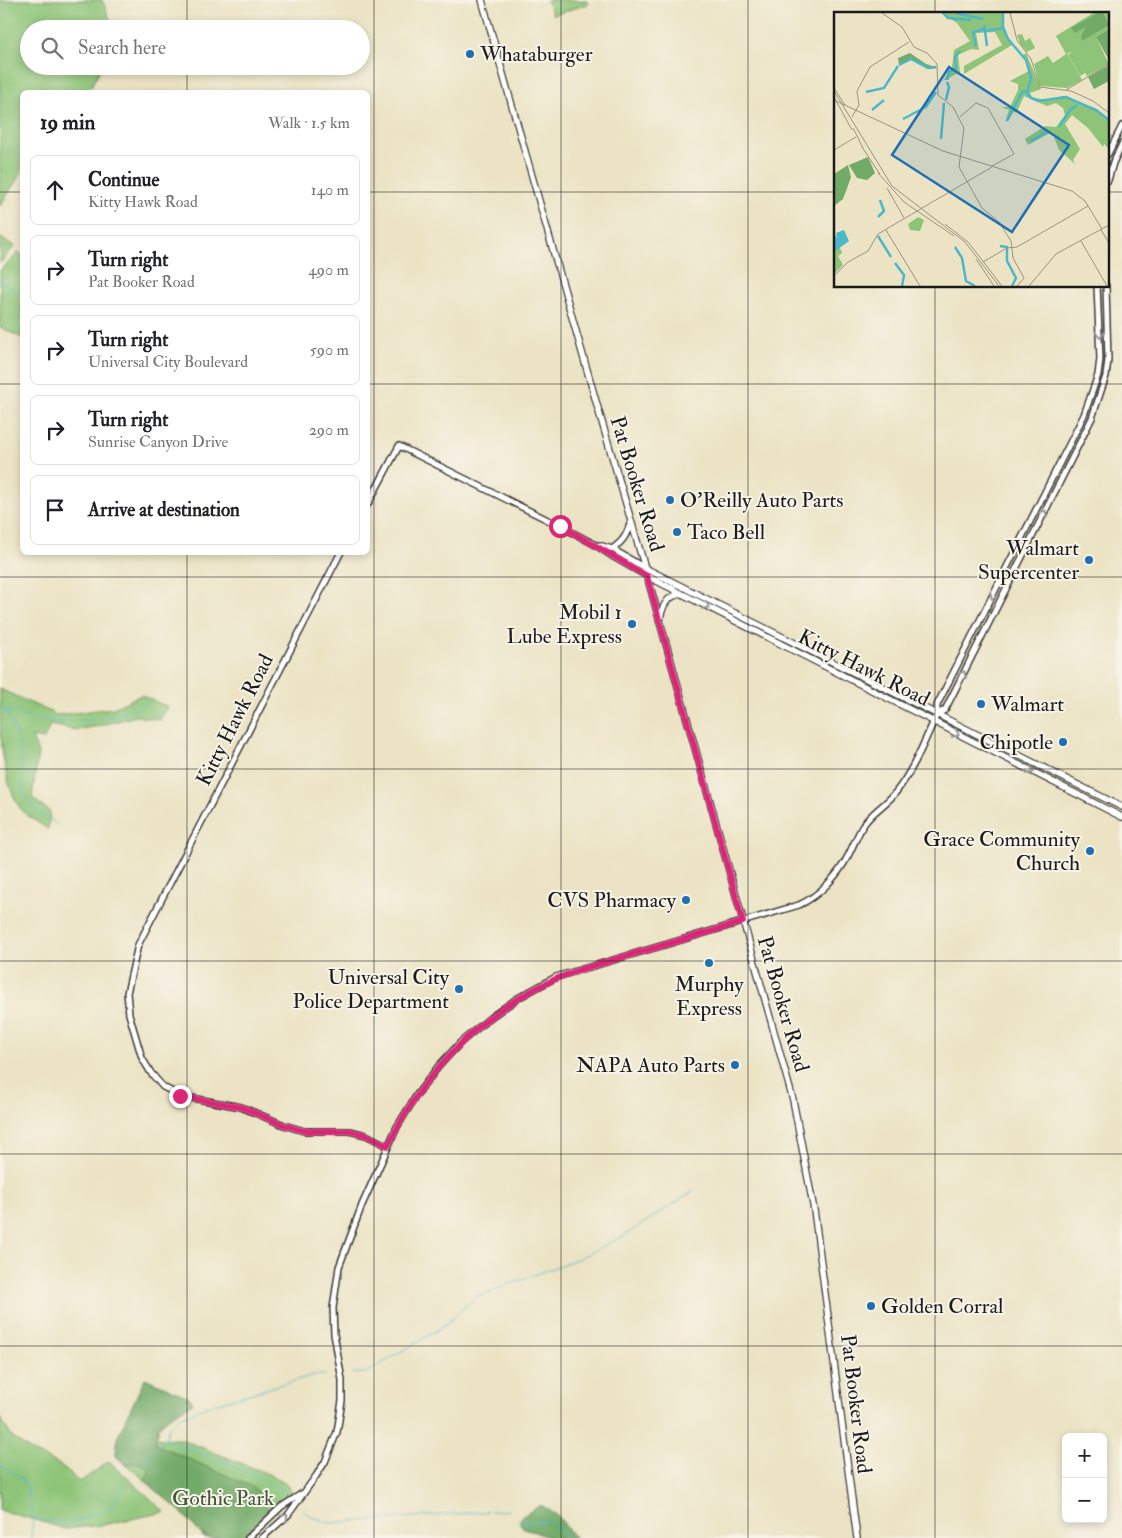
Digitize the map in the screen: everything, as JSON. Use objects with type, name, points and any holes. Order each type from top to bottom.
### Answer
[{"type":"main road","name":"Pat Booker Road","points":[[482,0],[645,568],[779,1046],[800,1135],[814,1210],[857,1538]]},
{"type":"main road","name":"Kitty Hawk Road","points":[[645,568],[1122,807]]},
{"type":"main road","name":"Kitty Hawk Road","points":[[647,576],[1122,817]]},
{"type":"main road","points":[[659,620],[663,606],[668,599],[682,594]]},
{"type":"main road","points":[[732,619],[735,613]]},
{"type":"main road","points":[[796,652],[799,645]]},
{"type":"street","points":[[1110,150],[1122,126]]},
{"type":"street","points":[[1116,137],[1122,140]]},
{"type":"street","points":[[1110,174],[1122,144]]},
{"type":"street","points":[[262,1538],[288,1515],[316,1476],[325,1462],[337,1432],[340,1417],[342,1380],[334,1334],[333,1308],[339,1267],[362,1205],[397,1126],[416,1096],[438,1067],[461,1042],[491,1017],[541,985],[564,975],[799,905],[807,901],[828,883],[842,866],[866,822],[890,799],[900,786],[938,714],[937,705],[1084,415],[1098,375],[1100,359],[1097,288]]},
{"type":"street","points":[[938,714],[945,710],[1095,410],[1106,376],[1108,360],[1106,288]]},
{"type":"street","name":"Kitty Hawk Road","points":[[370,500],[399,446],[594,544],[647,576]]},
{"type":"street","points":[[612,549],[623,541],[631,520]]},
{"type":"street","name":"Kitty Hawk Road","points":[[594,544],[612,549],[645,568]]},
{"type":"street","name":"Kitty Hawk Road","points":[[339,555],[138,946],[127,993],[129,1014],[142,1058],[156,1080],[170,1091],[180,1096],[241,1107],[284,1125],[304,1131],[350,1131],[366,1135],[388,1146]]},
{"type":"street","points":[[248,1538],[281,1507],[303,1492]]},
{"type":"green space","points":[[0,0],[102,0],[110,20],[20,20],[20,75],[97,75],[89,90],[20,90],[20,175],[0,206]]},
{"type":"green space","points":[[547,0],[587,0],[588,4],[553,15]]},
{"type":"green space","points":[[0,238],[15,246],[0,263]]},
{"type":"green space","points":[[18,252],[20,253],[20,337],[0,327],[0,270]]},
{"type":"green space","points":[[0,689],[57,715],[113,708],[141,695],[168,707],[160,720],[136,716],[76,730],[50,725],[44,739],[32,737],[38,753],[32,798],[50,812],[48,829],[20,808],[8,782],[2,751]]},
{"type":"green space","name":"Gothic Park","points":[[145,1378],[189,1397],[193,1403],[173,1414],[159,1426],[155,1444],[252,1487],[260,1493],[270,1513],[243,1538],[212,1538],[202,1535],[179,1510],[144,1480],[150,1471],[148,1468],[136,1463],[126,1465],[116,1456],[117,1438]]},
{"type":"green space","points":[[0,1418],[12,1437],[32,1452],[57,1463],[80,1482],[109,1461],[165,1512],[102,1525],[66,1529],[0,1510]]},
{"type":"green space","name":"Gothic Park","points":[[117,1438],[181,1439],[273,1476],[283,1481],[292,1492],[243,1538],[204,1538],[175,1505],[116,1456]]},
{"type":"green space","points":[[541,1505],[558,1516],[575,1538],[550,1538],[522,1527],[520,1524],[521,1517]]},
{"type":"waterway","points":[[0,280],[20,295]]},
{"type":"waterway","points":[[0,710],[32,718],[63,722],[110,717],[125,713],[149,702]]},
{"type":"waterway","points":[[6,710],[18,739],[23,794],[38,812],[57,824]]},
{"type":"waterway","points":[[353,1373],[366,1373],[444,1326],[475,1297],[577,1259],[622,1237],[695,1190]]},
{"type":"waterway","points":[[141,1468],[149,1455],[165,1440],[169,1427],[179,1417],[204,1407],[314,1375],[325,1375]]},
{"type":"waterway","points":[[166,1440],[220,1460],[280,1488],[284,1492]]},
{"type":"waterway","points":[[0,1465],[26,1483],[33,1519],[72,1523],[111,1507],[125,1485]]},
{"type":"waterway","points":[[303,1509],[308,1515],[329,1523],[509,1510]]},
{"type":"waterway","points":[[31,1538],[33,1519]]},
{"type":"waterway","points":[[518,1520],[525,1522],[550,1521],[568,1538]]},
{"type":"place","name":"Whataburger","points":[[470,54]]},
{"type":"place","name":"O'Reilly Auto Parts","points":[[670,500]]},
{"type":"place","name":"Taco Bell","points":[[677,532]]},
{"type":"place","name":"Walmart Supercenter","points":[[1089,560]]},
{"type":"place","name":"Mobil 1 Lube Express","points":[[632,624]]},
{"type":"place","name":"Walmart","points":[[981,704]]},
{"type":"place","name":"Chipotle","points":[[1063,742]]},
{"type":"place","name":"Grace Community Church","points":[[1090,851]]},
{"type":"place","name":"CVS Pharmacy","points":[[686,900]]},
{"type":"place","name":"Murphy Express","points":[[709,963]]},
{"type":"place","name":"Universal City Police Department","points":[[459,989]]},
{"type":"place","name":"NAPA Auto Parts","points":[[735,1065]]},
{"type":"place","name":"Golden Corral","points":[[871,1306]]},
{"type":"route","points":[[180,1096],[241,1107],[284,1125],[304,1131],[350,1131],[366,1135],[388,1146],[397,1126],[416,1096],[438,1067],[461,1042],[518,998],[556,977],[743,922],[647,576],[560,526]]}]
